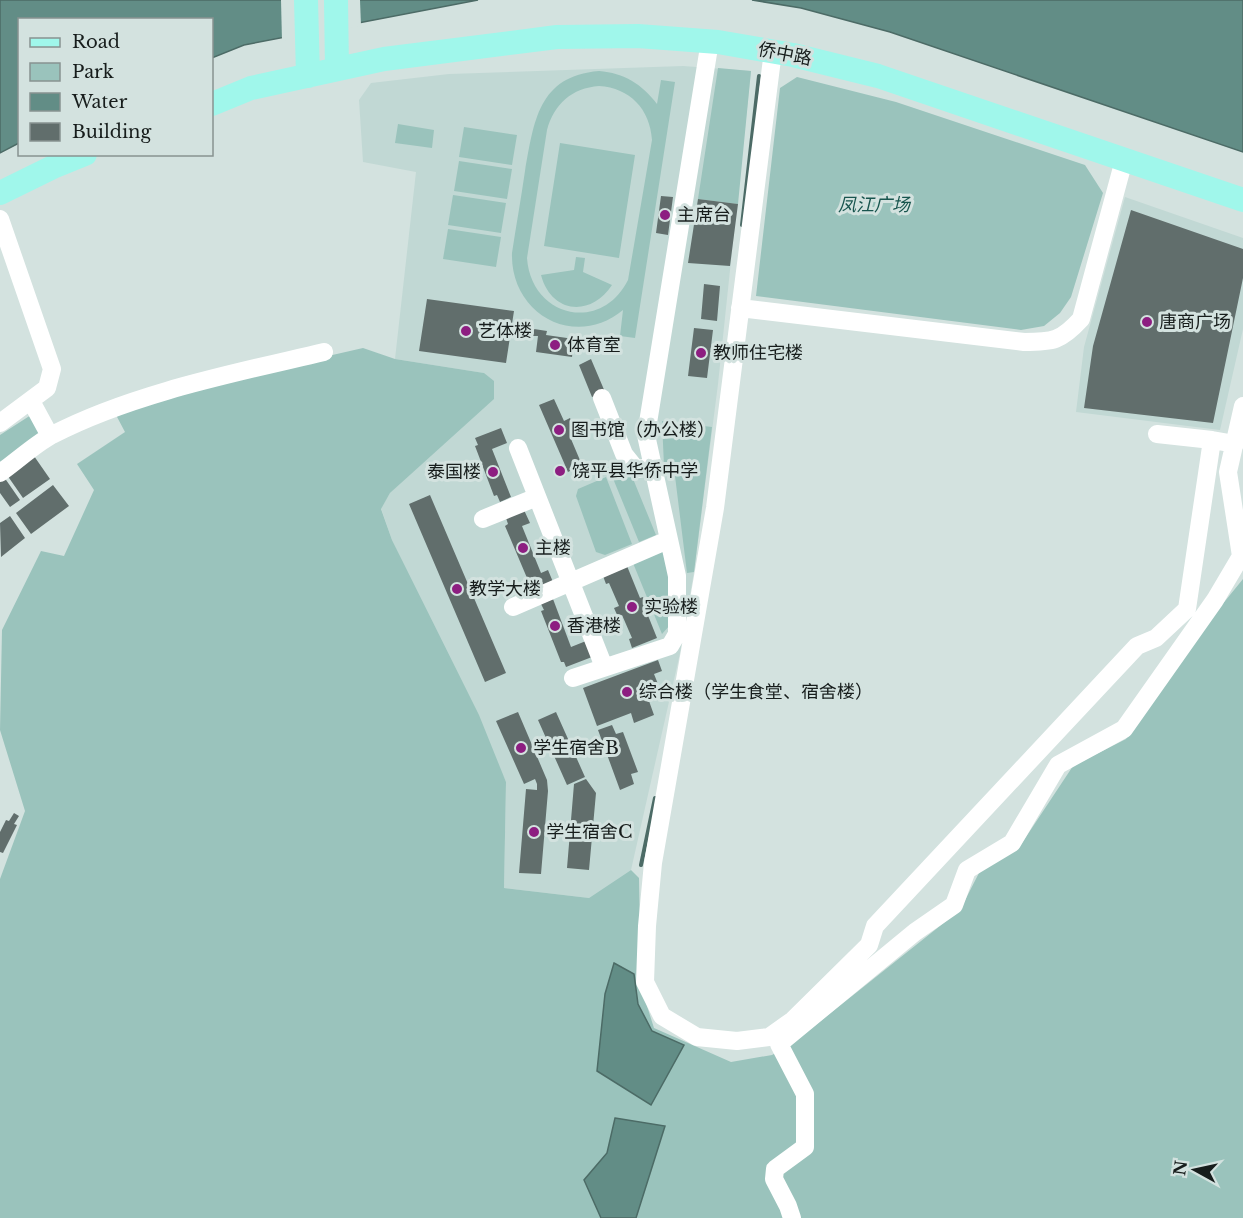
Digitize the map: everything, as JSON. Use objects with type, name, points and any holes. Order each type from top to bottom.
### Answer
[{"type":"main road","points":[[306,0],[308,76]]},
{"type":"main road","points":[[336,0],[337,69]]},
{"type":"main road","name":"侨中路","points":[[213,104],[251,88],[384,59],[557,37],[638,36],[710,41],[772,51],[878,76],[1243,200]]},
{"type":"main road","points":[[0,193],[80,156]]},
{"type":"street","points":[[573,678],[670,646],[677,634],[677,576],[646,435],[710,41]]},
{"type":"street","points":[[772,51],[715,508],[653,862],[645,982],[662,1016],[697,1037],[737,1041],[769,1037],[793,1020],[869,945],[875,926],[1137,645],[1156,638],[1187,609],[1212,440]]},
{"type":"street","points":[[740,308],[1024,342],[1046,342],[1068,334],[1081,319],[1124,160]]},
{"type":"street","points":[[0,219],[51,369],[47,388],[0,423]]},
{"type":"street","points":[[0,473],[50,436],[103,412],[216,377],[324,352]]},
{"type":"street","points":[[602,398],[624,454],[636,469],[652,467]]},
{"type":"street","points":[[31,401],[50,436]]},
{"type":"street","points":[[792,1218],[774,1179],[775,1169],[805,1147],[805,1094],[779,1044],[915,932],[954,905],[967,870],[1012,843],[1058,765],[1124,729],[1215,600],[1241,556],[1228,472],[1243,406]]},
{"type":"street","points":[[1157,434],[1235,444]]},
{"type":"street","points":[[518,448],[604,667]]},
{"type":"street","points":[[483,519],[537,497]]},
{"type":"street","points":[[513,607],[668,540]]},
{"type":"shaded area","name":"饶平县华侨中学","points":[[683,66],[751,71],[718,384],[694,572],[680,653],[631,870],[589,898],[504,888],[506,782],[392,540],[381,508],[390,493],[427,458],[484,373],[395,359],[416,172],[363,162],[359,100],[371,83],[449,74]]},
{"type":"shaded area","points":[[1125,197],[1243,238],[1243,329],[1220,430],[1076,412],[1084,347]]},
{"type":"green space","points":[[718,68],[751,71],[738,204],[698,199]]},
{"type":"green space","points":[[599,71],[616,74],[639,85],[657,104],[661,80],[675,82],[635,338],[620,336],[623,310],[604,322],[585,327],[566,326],[549,319],[534,308],[522,293],[514,275],[512,253],[528,153],[536,119],[542,104],[551,92],[563,82],[579,75]],"holes":[[[589,87],[610,88],[629,96],[643,110],[652,140],[628,280],[616,297],[601,308],[585,312],[569,311],[554,305],[541,294],[531,278],[527,258],[547,130],[559,105],[573,94]]]},
{"type":"green space","name":"凤江广场","points":[[797,77],[896,102],[1085,165],[1103,193],[1071,297],[1060,313],[1044,326],[1021,330],[756,296],[780,88]]},
{"type":"green space","points":[[398,124],[434,130],[432,148],[395,143]]},
{"type":"green space","points":[[464,127],[517,135],[512,165],[459,157]]},
{"type":"green space","points":[[560,143],[635,155],[619,258],[544,246]]},
{"type":"green space","points":[[459,161],[512,169],[507,199],[454,191]]},
{"type":"green space","points":[[453,195],[506,203],[501,233],[448,225]]},
{"type":"green space","points":[[448,229],[501,237],[496,267],[443,259]]},
{"type":"green space","points":[[576,257],[585,258],[583,272],[612,285],[593,303],[572,307],[562,304],[553,297],[546,288],[541,275],[574,270]]},
{"type":"green space","points":[[363,348],[395,359],[484,373],[494,381],[494,399],[390,493],[381,509],[392,540],[479,715],[506,782],[504,888],[589,898],[631,870],[639,878],[641,987],[654,1028],[731,1062],[772,1055],[793,1043],[960,910],[980,871],[1018,849],[1073,766],[1126,739],[1195,638],[1243,579],[1243,1218],[0,1218],[0,879],[25,811],[0,730],[2,630],[41,551],[64,556],[94,490],[77,464],[125,432],[116,415],[207,386]]},
{"type":"green space","points":[[31,415],[40,435],[0,466],[0,435]]},
{"type":"green space","points":[[662,421],[712,427],[694,572],[687,573],[674,468],[664,466]]},
{"type":"green space","points":[[629,469],[656,535],[639,542],[612,476]]},
{"type":"green space","points":[[606,477],[632,544],[605,555],[596,552],[576,496],[578,489]]},
{"type":"green space","points":[[662,550],[672,575],[670,625],[662,634],[633,563]]},
{"type":"water","points":[[0,0],[478,0],[244,45],[213,58],[213,18],[18,18],[18,144],[0,153]]},
{"type":"water","points":[[752,0],[1243,0],[1243,152],[890,32],[801,8]]},
{"type":"water","points":[[614,963],[634,974],[638,1004],[652,1031],[684,1045],[651,1105],[597,1071],[605,994]]},
{"type":"water","points":[[615,1118],[665,1126],[636,1218],[601,1218],[584,1180],[607,1153]]},
{"type":"pier","points":[[281,0],[360,0],[361,26],[282,41]]},
{"type":"building","name":"主席台","points":[[661,196],[673,197],[668,235],[656,233]]},
{"type":"building","points":[[698,199],[738,204],[730,266],[688,263]]},
{"type":"building","points":[[1131,210],[1243,249],[1243,278],[1213,423],[1084,408],[1093,346]]},
{"type":"building","name":"教师住宅楼","points":[[704,284],[720,286],[717,321],[701,319]]},
{"type":"building","name":"艺体楼","points":[[427,299],[514,311],[506,363],[419,351]]},
{"type":"building","name":"教师住宅楼","points":[[694,328],[713,330],[707,378],[688,376]]},
{"type":"building","name":"体育室","points":[[534,329],[547,331],[546,335],[574,339],[572,357],[536,352],[538,336],[533,336]]},
{"type":"building","points":[[591,359],[605,392],[592,397],[579,365]]},
{"type":"building","name":"图书馆（办公楼）","points":[[554,399],[564,421],[570,418],[578,436],[571,439],[582,465],[568,472],[539,405]]},
{"type":"building","name":"泰国楼","points":[[501,428],[507,443],[492,449],[511,497],[500,502],[497,495],[494,496],[475,446],[478,445],[475,438]]},
{"type":"building","points":[[34,456],[50,479],[23,498],[7,475]]},
{"type":"building","points":[[4,477],[20,500],[10,507],[0,493],[0,479]]},
{"type":"building","points":[[53,485],[69,506],[31,534],[16,513]]},
{"type":"building","name":"教学大楼","points":[[430,495],[506,673],[485,682],[409,504]]},
{"type":"building","name":"主楼","points":[[524,510],[530,523],[522,526],[541,573],[548,570],[553,582],[536,590],[533,584],[530,585],[505,526],[508,524],[506,518]]},
{"type":"building","points":[[10,516],[25,538],[1,557],[0,523]]},
{"type":"building","name":"实验楼","points":[[627,566],[640,598],[643,597],[657,638],[632,648],[629,639],[632,638],[622,615],[618,617],[614,608],[619,606],[609,583],[606,584],[603,576]]},
{"type":"building","name":"香港楼","points":[[553,599],[571,647],[586,641],[592,657],[566,667],[564,662],[561,662],[541,611],[544,610],[541,604]]},
{"type":"building","name":"综合楼（学生食堂、宿舍楼）","points":[[658,660],[662,671],[654,674],[658,684],[652,687],[656,698],[649,701],[654,715],[634,723],[631,713],[597,726],[583,688]]},
{"type":"building","points":[[518,712],[547,780],[541,874],[519,873],[526,789],[537,790],[537,784],[535,779],[524,784],[496,721]]},
{"type":"building","points":[[556,712],[585,777],[567,785],[538,720]]},
{"type":"building","points":[[612,725],[616,734],[623,732],[638,772],[631,774],[634,784],[620,790],[598,730]]},
{"type":"building","points":[[586,779],[596,793],[589,870],[567,868],[574,784]]},
{"type":"building","points":[[14,813],[19,816],[14,824],[17,825],[3,853],[0,852],[0,832],[6,820],[9,821]]},
{"type":"waterway","points":[[742,225],[759,76]]},
{"type":"waterway","points":[[641,865],[655,798]]},
{"type":"place","name":"主席台","points":[[665,215]]},
{"type":"place","name":"唐商广场","points":[[1147,322]]},
{"type":"place","name":"艺体楼","points":[[466,331]]},
{"type":"place","name":"体育室","points":[[555,345]]},
{"type":"place","name":"教师住宅楼","points":[[701,353]]},
{"type":"place","name":"图书馆（办公楼）","points":[[559,430]]},
{"type":"place","name":"饶平县华侨中学","points":[[560,471]]},
{"type":"place","name":"泰国楼","points":[[493,472]]},
{"type":"place","name":"主楼","points":[[523,548]]},
{"type":"place","name":"教学大楼","points":[[457,589]]},
{"type":"place","name":"实验楼","points":[[632,607]]},
{"type":"place","name":"香港楼","points":[[555,626]]},
{"type":"place","name":"综合楼（学生食堂、宿舍楼）","points":[[627,692]]},
{"type":"place","name":"学生宿舍B","points":[[521,748]]},
{"type":"place","name":"学生宿舍C","points":[[534,832]]}]
